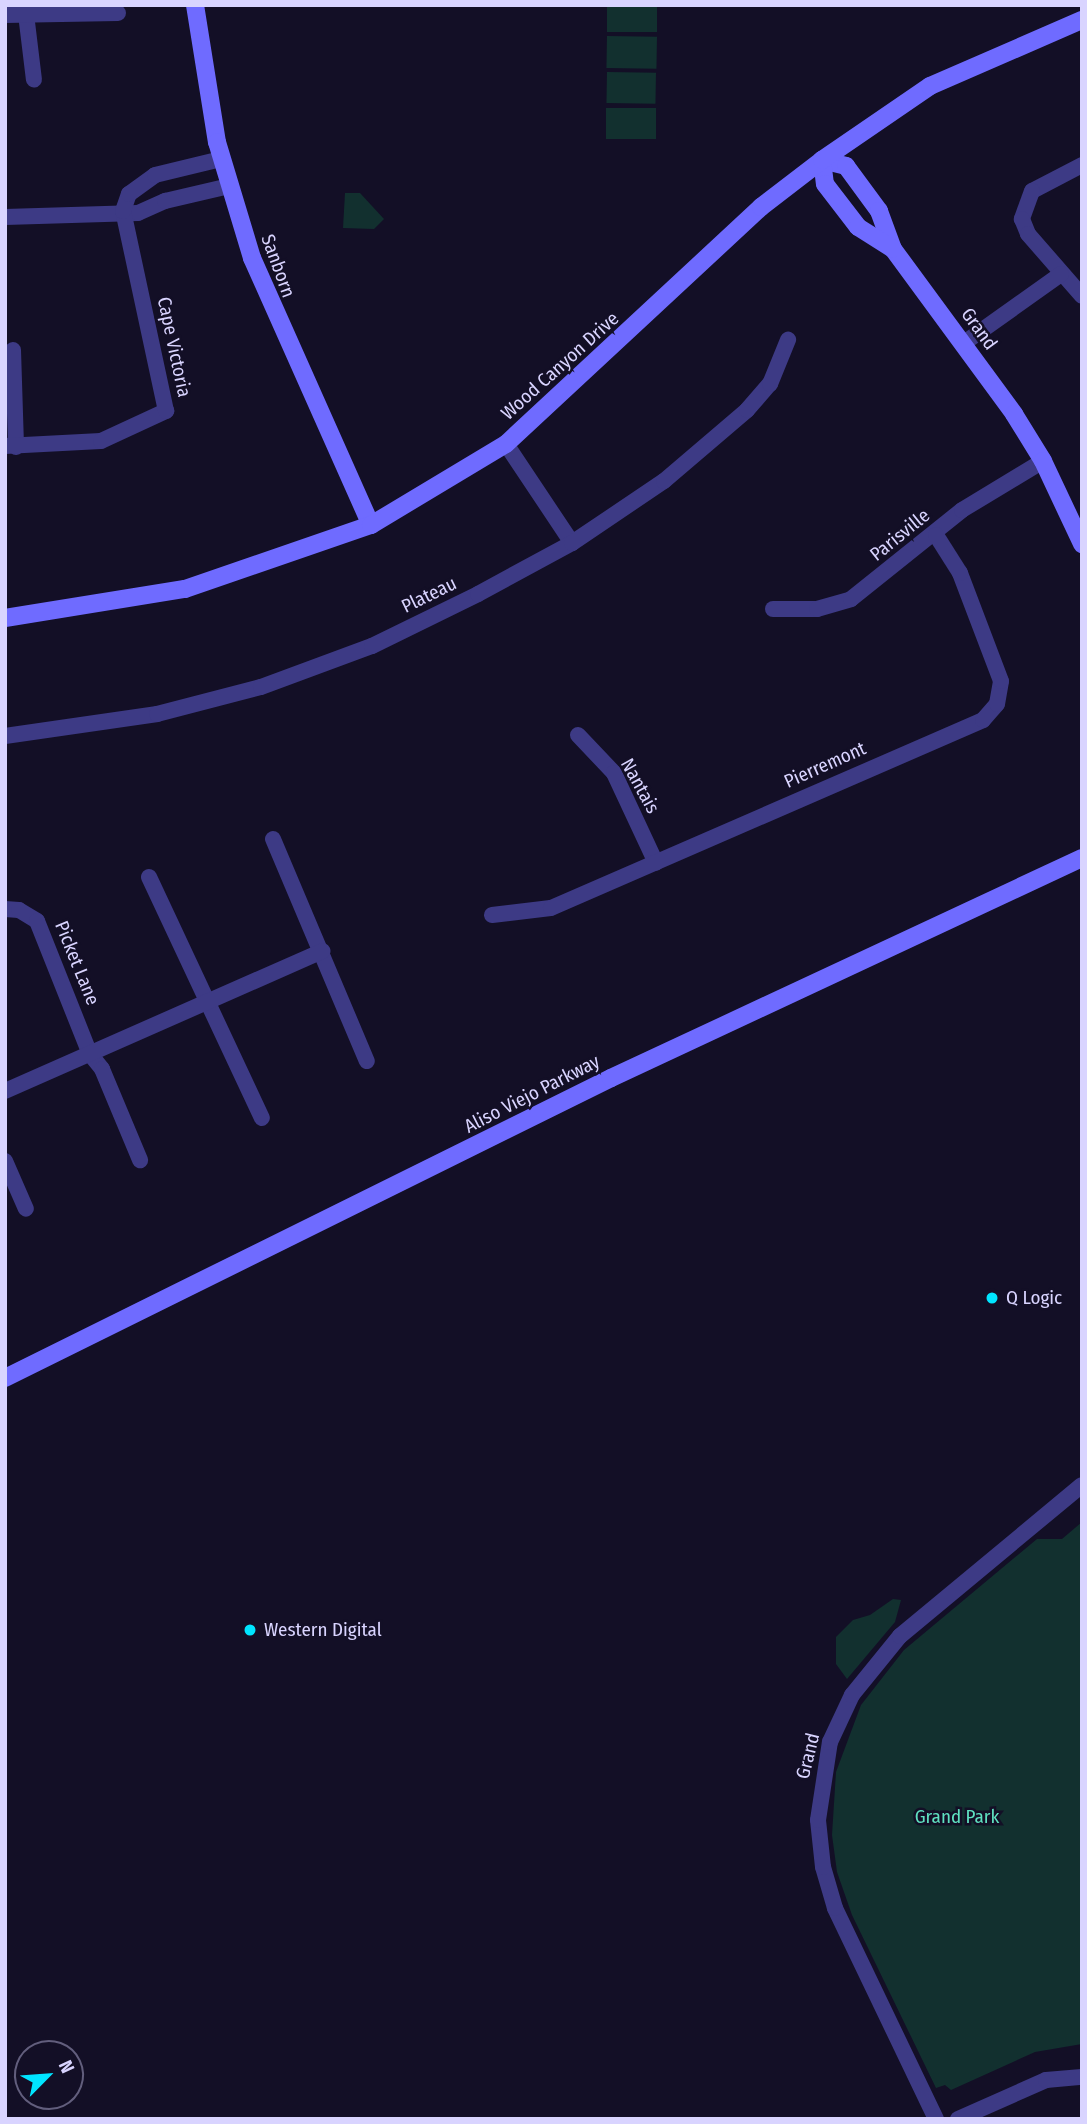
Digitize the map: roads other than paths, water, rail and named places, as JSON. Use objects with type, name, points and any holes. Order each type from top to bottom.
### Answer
[{"type":"street","name":"Sanborn","points":[[195,5],[221,159],[229,186],[273,313],[371,525]]},
{"type":"street","points":[[5,15],[55,9],[118,13]]},
{"type":"street","points":[[26,14],[34,80]]},
{"type":"street","name":"Wood Canyon Drive","points":[[5,618],[185,589],[371,525],[506,444],[761,207],[822,160],[930,86],[1082,20]]},
{"type":"street","points":[[124,211],[129,194],[155,175],[221,159]]},
{"type":"street","points":[[822,160],[825,184],[858,227],[893,249]]},
{"type":"street","name":"Grand","points":[[822,160],[846,166],[879,211],[893,249],[964,343],[1043,461],[1082,544]]},
{"type":"street","points":[[1082,165],[1032,191],[1022,219],[1028,234],[1082,296]]},
{"type":"street","points":[[5,217],[124,211],[138,213],[165,201],[229,186]]},
{"type":"street","name":"Cape Victoria","points":[[11,446],[101,441],[166,411],[124,211]]},
{"type":"street","points":[[964,343],[1061,274]]},
{"type":"street","name":"Plateau","points":[[5,736],[157,714],[261,687],[372,646],[572,542],[664,481],[747,410],[770,384],[788,340]]},
{"type":"street","points":[[11,446],[13,350]]},
{"type":"street","points":[[506,444],[572,542]]},
{"type":"street","name":"Parisville","points":[[773,609],[817,609],[851,599],[936,535],[962,510],[1043,461]]},
{"type":"street","name":"Pierremont","points":[[492,915],[551,908],[983,720],[997,704],[1001,681],[960,573],[936,535]]},
{"type":"street","name":"Nantais","points":[[578,735],[614,774],[656,863]]},
{"type":"street","points":[[273,839],[367,1061]]},
{"type":"street","name":"Aliso Viejo Parkway","points":[[5,1378],[611,1078],[1082,858]]},
{"type":"street","points":[[149,877],[262,1118]]},
{"type":"street","name":"Picket Lane","points":[[5,909],[19,910],[37,921],[90,1054],[102,1069],[140,1160]]},
{"type":"street","points":[[5,1090],[322,951]]},
{"type":"street","points":[[5,1161],[26,1209]]},
{"type":"street","name":"Grand","points":[[936,2119],[835,1908],[823,1867],[818,1819],[830,1742],[852,1695],[900,1636],[1082,1485]]},
{"type":"street","points":[[958,2119],[1046,2080],[1082,2077]]},
{"type":"place","name":"Q Logic","points":[[992,1298]]},
{"type":"place","name":"Western Digital","points":[[250,1630]]},
{"type":"park label","name":"Grand Park","points":[[957,1817]]}]
